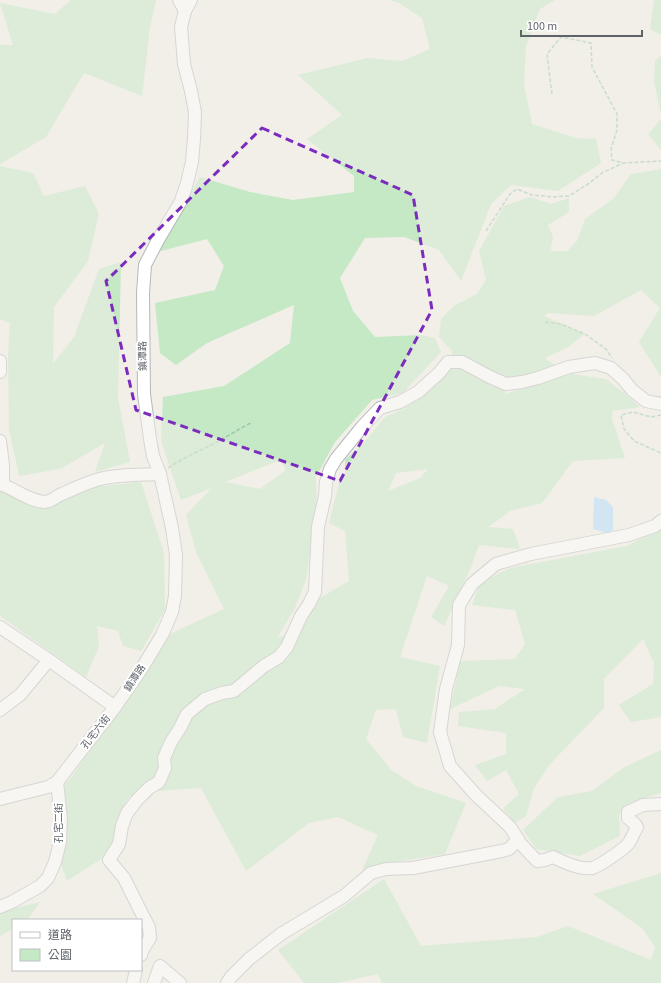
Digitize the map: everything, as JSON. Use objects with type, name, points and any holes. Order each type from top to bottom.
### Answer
[{"type":"street","points":[[178,0],[185,11]]},
{"type":"street","name":"鎮潭路","points":[[115,707],[142,668],[162,635],[172,612],[175,596],[176,555],[172,528],[160,474],[153,456],[144,394],[143,293],[145,265],[181,201],[192,162],[195,112],[184,64],[180,28],[185,11],[191,0]]},
{"type":"street","points":[[0,361],[0,372]]},
{"type":"street","points":[[142,952],[150,938],[149,927],[124,878],[109,860],[119,844],[122,826],[127,814],[137,800],[149,788],[159,782],[165,768],[164,758],[171,742],[187,714],[205,699],[222,693],[234,691],[264,666],[279,657],[286,647],[315,592],[318,527],[325,496],[326,482],[330,469],[336,459],[362,427],[380,408],[400,402],[418,392],[440,373],[448,362],[462,362],[506,384],[538,378],[569,367],[595,363],[611,368],[632,390],[646,401],[661,404]]},
{"type":"street","points":[[0,441],[3,465],[1,484],[8,486],[23,496],[36,500],[47,502],[60,494],[97,480],[117,476],[160,474]]},
{"type":"street","points":[[661,521],[655,526],[629,535],[531,554],[496,564],[472,584],[459,606],[458,645],[446,689],[440,732],[450,766],[476,795],[511,828],[520,844],[537,861],[553,857],[566,864],[592,868],[629,843],[637,827],[628,818],[628,812],[643,806],[661,804]]},
{"type":"street","name":"孔宅六街","points":[[0,627],[115,707],[57,782]]},
{"type":"street","points":[[0,710],[20,695],[49,660]]},
{"type":"street","points":[[0,799],[48,787],[57,782]]},
{"type":"street","name":"孔宅二街","points":[[1,902],[12,902],[40,886],[48,878],[55,862],[60,842],[61,819],[57,782]]},
{"type":"street","points":[[227,983],[249,959],[281,934],[344,896],[371,873],[386,869],[413,868],[502,851],[509,848],[518,839]]},
{"type":"street","points":[[154,983],[160,966],[180,983]]},
{"type":"street","points":[[133,983],[136,971]]},
{"type":"path","points":[[552,94],[547,54],[561,37],[591,43],[592,67],[617,114],[617,130],[611,149],[612,160],[623,163],[661,161]]},
{"type":"path","points":[[486,232],[510,194],[517,189],[532,195],[553,197],[569,196],[602,173],[623,163]]},
{"type":"path","points":[[545,322],[561,324],[584,334],[606,348],[613,359]]},
{"type":"path","points":[[661,415],[651,417],[632,412],[621,415],[624,429],[634,441],[661,454]]},
{"type":"path","points":[[160,474],[176,463],[250,423]]},
{"type":"highlighted area","points":[[262,128],[413,195],[432,310],[340,481],[136,410],[106,281]]},
{"type":"green space","points":[[71,0],[156,0],[150,27],[142,96],[84,73],[46,137],[0,164],[0,45],[13,45],[0,3],[55,14]]},
{"type":"green space","points":[[390,0],[555,0],[540,9],[526,46],[524,84],[532,124],[576,138],[596,139],[601,163],[558,191],[511,185],[491,204],[461,281],[439,250],[404,237],[365,238],[340,278],[353,311],[375,337],[421,335],[435,338],[441,352],[403,393],[372,400],[335,442],[316,477],[317,509],[306,580],[294,610],[277,638],[288,634],[280,650],[233,685],[201,696],[159,764],[157,779],[128,798],[116,824],[112,849],[101,859],[67,881],[59,859],[63,786],[70,779],[170,634],[224,609],[196,552],[186,515],[212,488],[181,500],[161,441],[163,397],[224,386],[290,343],[294,305],[207,343],[176,365],[160,353],[155,303],[215,290],[224,266],[207,239],[157,252],[200,177],[250,192],[293,200],[354,192],[354,176],[307,139],[342,115],[298,75],[368,58],[402,61],[430,49],[422,18],[399,3]],"holes":[[[281,460],[286,470],[260,489],[225,482]]]},
{"type":"green space","points":[[654,0],[661,0],[661,35],[650,29]]},
{"type":"green space","points":[[661,56],[661,114],[654,82],[655,61]]},
{"type":"green space","points":[[661,119],[661,150],[648,134]]},
{"type":"green space","points":[[0,166],[33,173],[44,196],[85,186],[99,214],[88,261],[54,307],[53,364],[74,337],[99,269],[121,262],[118,398],[130,462],[95,472],[105,443],[60,469],[19,476],[9,429],[8,355],[10,323],[0,319]]},
{"type":"green space","points":[[661,169],[661,377],[639,342],[660,308],[641,290],[594,316],[548,313],[544,316],[585,334],[568,347],[545,358],[556,366],[506,384],[505,394],[571,374],[606,379],[640,407],[613,411],[612,419],[625,458],[573,461],[542,503],[510,511],[488,527],[513,529],[520,549],[479,545],[472,565],[444,626],[431,617],[449,586],[427,576],[400,657],[440,666],[427,743],[403,737],[396,709],[376,710],[366,739],[391,770],[416,786],[466,803],[445,854],[389,863],[362,870],[378,835],[338,817],[309,823],[246,871],[201,788],[156,791],[172,765],[169,757],[189,721],[200,707],[231,697],[293,650],[302,629],[320,598],[349,581],[345,531],[329,523],[340,479],[345,474],[345,459],[360,447],[385,417],[403,409],[451,367],[452,351],[439,337],[441,319],[455,305],[477,294],[486,280],[479,251],[504,206],[530,197],[551,204],[569,198],[569,212],[548,225],[553,237],[550,251],[567,251],[577,241],[585,219],[613,199],[631,174]],"holes":[[[428,469],[420,478],[388,491],[396,473]]]},
{"type":"green space","points":[[141,482],[164,553],[165,610],[141,651],[123,646],[118,631],[97,626],[99,646],[86,677],[0,616],[0,489],[40,508],[95,487]]},
{"type":"green space","points":[[661,528],[661,717],[631,722],[619,705],[653,684],[654,663],[643,639],[604,679],[604,708],[550,764],[534,788],[526,816],[515,823],[503,809],[519,794],[506,770],[487,781],[475,765],[506,754],[506,733],[458,726],[459,712],[495,709],[525,689],[499,686],[450,709],[460,661],[515,659],[525,644],[515,610],[472,605],[480,583],[510,568],[627,546]]},
{"type":"green space","points":[[661,750],[661,793],[638,800],[619,814],[620,836],[580,856],[536,849],[523,830],[558,797],[592,791],[623,768]]},
{"type":"green space","points":[[661,873],[661,983],[382,983],[378,974],[337,983],[304,983],[278,950],[384,879],[421,946],[537,937],[568,926],[651,960],[655,947],[642,928],[593,894]]},
{"type":"green space","points":[[40,902],[28,919],[12,919],[12,930],[0,936],[0,912]]},
{"type":"water","points":[[594,497],[606,500],[613,507],[613,530],[607,533],[593,529]]}]
